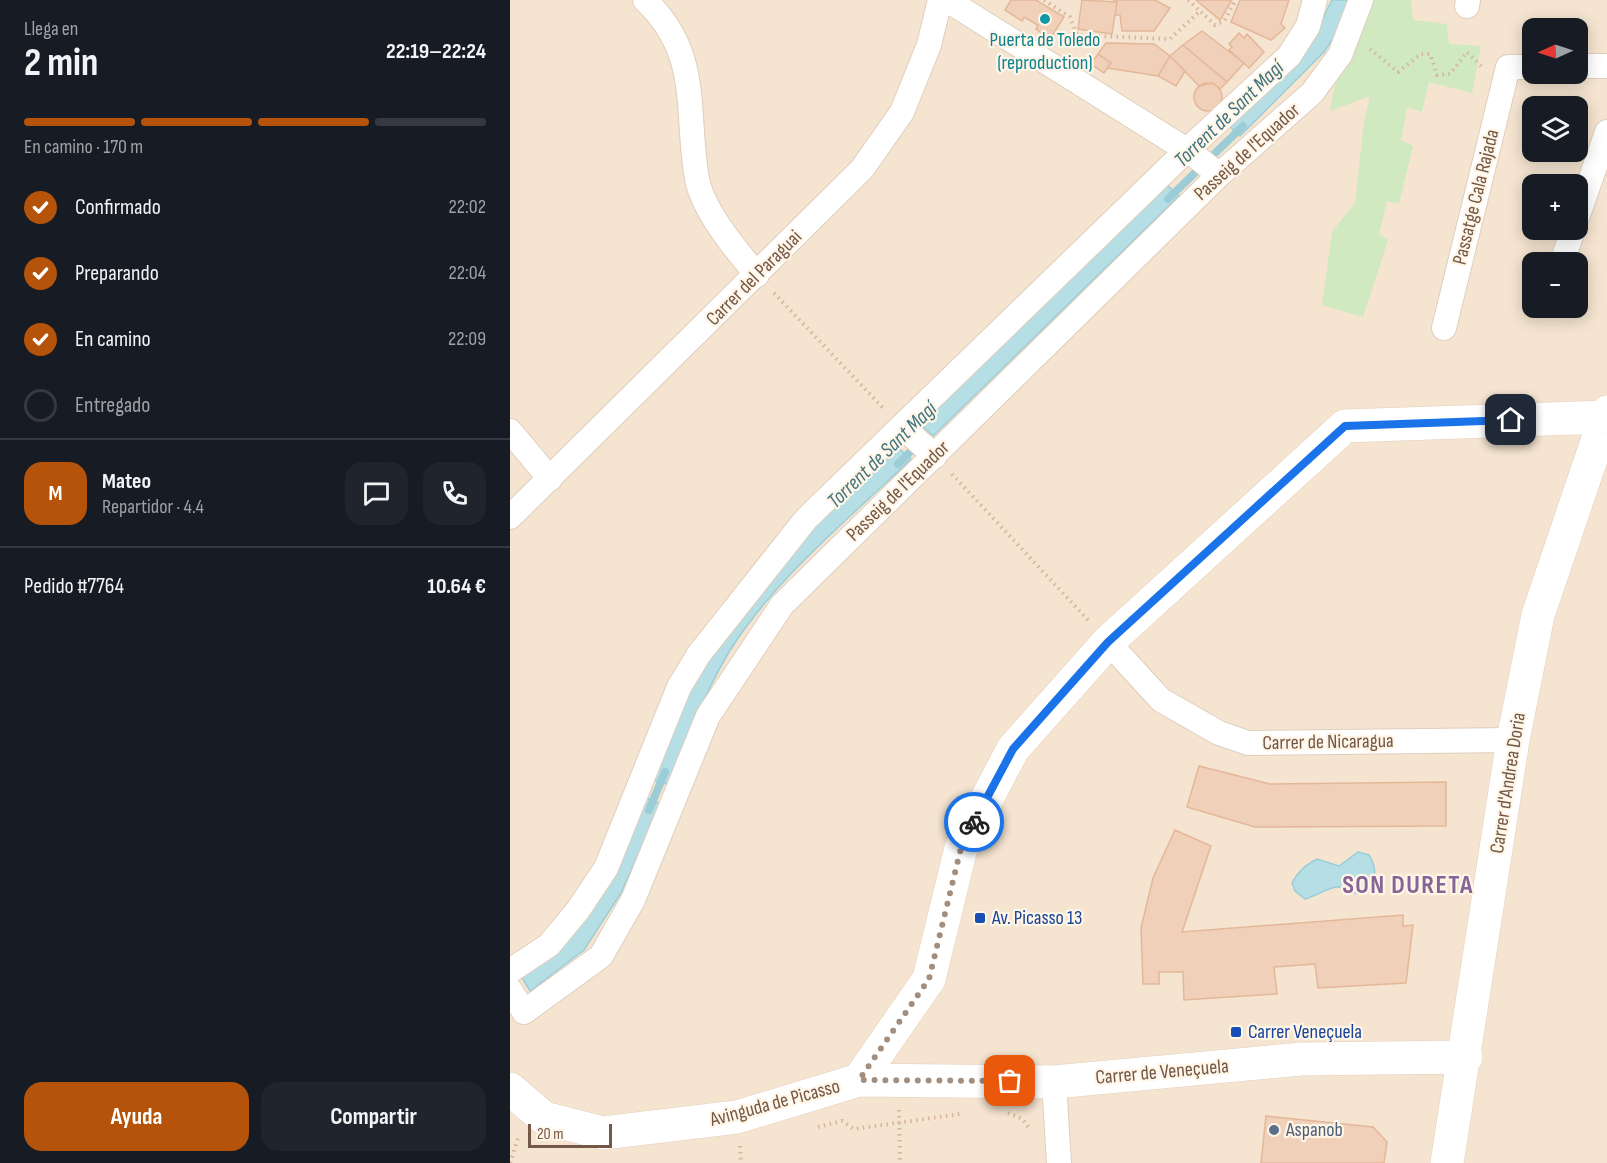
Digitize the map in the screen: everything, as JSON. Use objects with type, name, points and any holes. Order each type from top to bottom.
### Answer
[{"type":"street","points":[[645,0],[655,9],[682,53],[692,106],[697,181],[721,232],[757,275]]},
{"type":"street","name":"Carrer del Paraguai","points":[[510,517],[862,169],[902,112],[929,45],[940,0]]},
{"type":"street","points":[[947,0],[1190,152],[1216,173]]},
{"type":"street","name":"Passeig de l'Equador","points":[[510,990],[524,1012],[601,956],[633,900],[708,716],[782,605],[918,441],[1190,152],[1289,56],[1308,26],[1315,0]]},
{"type":"street","name":"Passeig de l'Equador","points":[[510,971],[549,945],[578,910],[606,868],[679,687],[699,654],[806,519],[918,441],[1216,173],[1312,93],[1340,55],[1361,0]]},
{"type":"street","points":[[1588,66],[1607,66]]},
{"type":"street","points":[[1508,67],[1522,67]]},
{"type":"street","name":"Passatge Cala Rajada","points":[[1444,328],[1508,67]]},
{"type":"street","points":[[1588,186],[1607,132]]},
{"type":"street","name":"Avinguda de Picasso","points":[[510,1089],[544,1118],[603,1133],[737,1117],[859,1080],[929,979],[961,848],[1013,749],[1108,642],[1345,426],[1606,415]]},
{"type":"street","name":"Carrer d'Andrea Doria","points":[[1447,1163],[1466,1057],[1513,740],[1538,615],[1606,415]]},
{"type":"street","points":[[510,431],[550,479]]},
{"type":"street","name":"Carrer de Nicaragua","points":[[1108,642],[1161,700],[1219,733],[1248,743],[1513,740]]},
{"type":"street","name":"Carrer de Veneçuela","points":[[859,1080],[1054,1082],[1301,1059],[1466,1057]]},
{"type":"street","points":[[1054,1082],[1059,1163]]},
{"type":"path","points":[[1044,0],[1054,2],[1070,17],[1077,35],[1170,39],[1200,11]]},
{"type":"path","points":[[1188,0],[1215,25],[1224,21],[1236,0]]},
{"type":"path","points":[[1349,32],[1398,72],[1421,54],[1430,54],[1437,75],[1450,74],[1467,52],[1484,69],[1508,67]]},
{"type":"path","points":[[757,275],[1108,642]]},
{"type":"path","points":[[900,1163],[898,1122],[901,1079]]},
{"type":"path","points":[[1005,1112],[1023,1119],[1039,1141],[1057,1138]]},
{"type":"path","points":[[808,1129],[842,1121],[854,1129],[964,1113]]},
{"type":"path","points":[[515,1128],[520,1131]]},
{"type":"path","points":[[729,1147],[751,1143]]},
{"type":"shaded area","points":[[510,0],[1607,0],[1607,1163],[510,1163]]},
{"type":"green space","points":[[1367,0],[1411,0],[1413,20],[1447,24],[1449,44],[1481,46],[1472,93],[1429,82],[1422,112],[1407,107],[1401,140],[1413,146],[1399,204],[1387,201],[1379,234],[1388,240],[1363,317],[1322,305],[1332,232],[1355,203],[1364,122],[1370,96],[1330,111],[1338,71]]},
{"type":"water","points":[[1332,0],[1351,0],[1340,29],[1324,52],[1240,136],[1226,123],[1314,36]]},
{"type":"water","points":[[1164,182],[1179,196],[933,436],[918,422]]},
{"type":"water","points":[[894,444],[911,459],[790,574],[747,625],[729,652],[704,700],[670,785],[647,778],[689,680],[791,545]]},
{"type":"water","points":[[642,796],[661,804],[621,893],[584,950],[530,991],[521,976]]},
{"type":"water","points":[[1358,852],[1369,855],[1374,869],[1373,882],[1365,892],[1350,892],[1336,887],[1305,899],[1295,891],[1292,883],[1294,879],[1313,861],[1317,859],[1339,866]]},
{"type":"building","name":"Puerta de Toledo (reproduction)","points":[[1011,0],[1036,0],[1064,17],[1050,39],[1036,29],[1038,25],[1024,17],[1022,21],[1005,10]]},
{"type":"building","points":[[1082,0],[1117,2],[1112,34],[1078,29]]},
{"type":"building","points":[[1114,0],[1155,0],[1170,8],[1154,31],[1122,31],[1120,15],[1115,15],[1117,2],[1113,2]]},
{"type":"building","points":[[1196,0],[1232,0],[1220,20]]},
{"type":"building","points":[[1240,0],[1289,0],[1281,24],[1285,28],[1271,40],[1231,22]]},
{"type":"building","points":[[1202,31],[1244,63],[1227,82],[1183,45]]},
{"type":"building","points":[[1239,33],[1244,38],[1247,34],[1264,52],[1249,68],[1229,50],[1232,47],[1229,44]]},
{"type":"building","points":[[1106,43],[1154,44],[1170,56],[1158,76],[1107,68],[1111,63],[1098,54]]},
{"type":"building","points":[[1183,45],[1227,82],[1220,89],[1213,83],[1199,86],[1170,56]]},
{"type":"building","points":[[1098,54],[1111,63],[1104,73],[1091,64]]},
{"type":"building","points":[[1170,56],[1185,71],[1176,86],[1158,76]]},
{"type":"building","points":[[1208,83],[1218,87],[1222,97],[1218,107],[1208,111],[1198,107],[1194,97],[1198,87]]},
{"type":"building","points":[[1199,766],[1270,784],[1446,782],[1446,826],[1255,827],[1187,807]]},
{"type":"building","points":[[1175,830],[1211,846],[1182,932],[1403,915],[1403,926],[1413,925],[1406,983],[1318,988],[1315,964],[1274,967],[1277,994],[1184,1000],[1183,972],[1159,972],[1159,984],[1143,984],[1141,928],[1153,878]]},
{"type":"building","points":[[1266,1116],[1373,1127],[1387,1142],[1384,1163],[1261,1163]]},
{"type":"waterway","name":"Torrent de Sant Magí","points":[[1168,199],[1243,126]]},
{"type":"waterway","name":"Torrent de Sant Magí","points":[[898,464],[919,443]]},
{"type":"waterway","name":"Torrent de Sant Magí","points":[[649,810],[665,772]]},
{"type":"way so far","points":[[974,822],[961,848],[929,979],[859,1080],[1010,1081]]},
{"type":"place","name":"Puerta de Toledo (reproduction)","points":[[1045,19]]},
{"type":"place","name":"Av. Picasso 13","points":[[980,918]]},
{"type":"place","name":"Carrer Veneçuela","points":[[1236,1032]]},
{"type":"place","name":"Aspanob","points":[[1274,1130]]},
{"type":"district","name":"SON DURETA","points":[[1408,885]]},
{"type":"route","points":[[974,822],[1013,749],[1108,642],[1345,426],[1511,420]]}]
